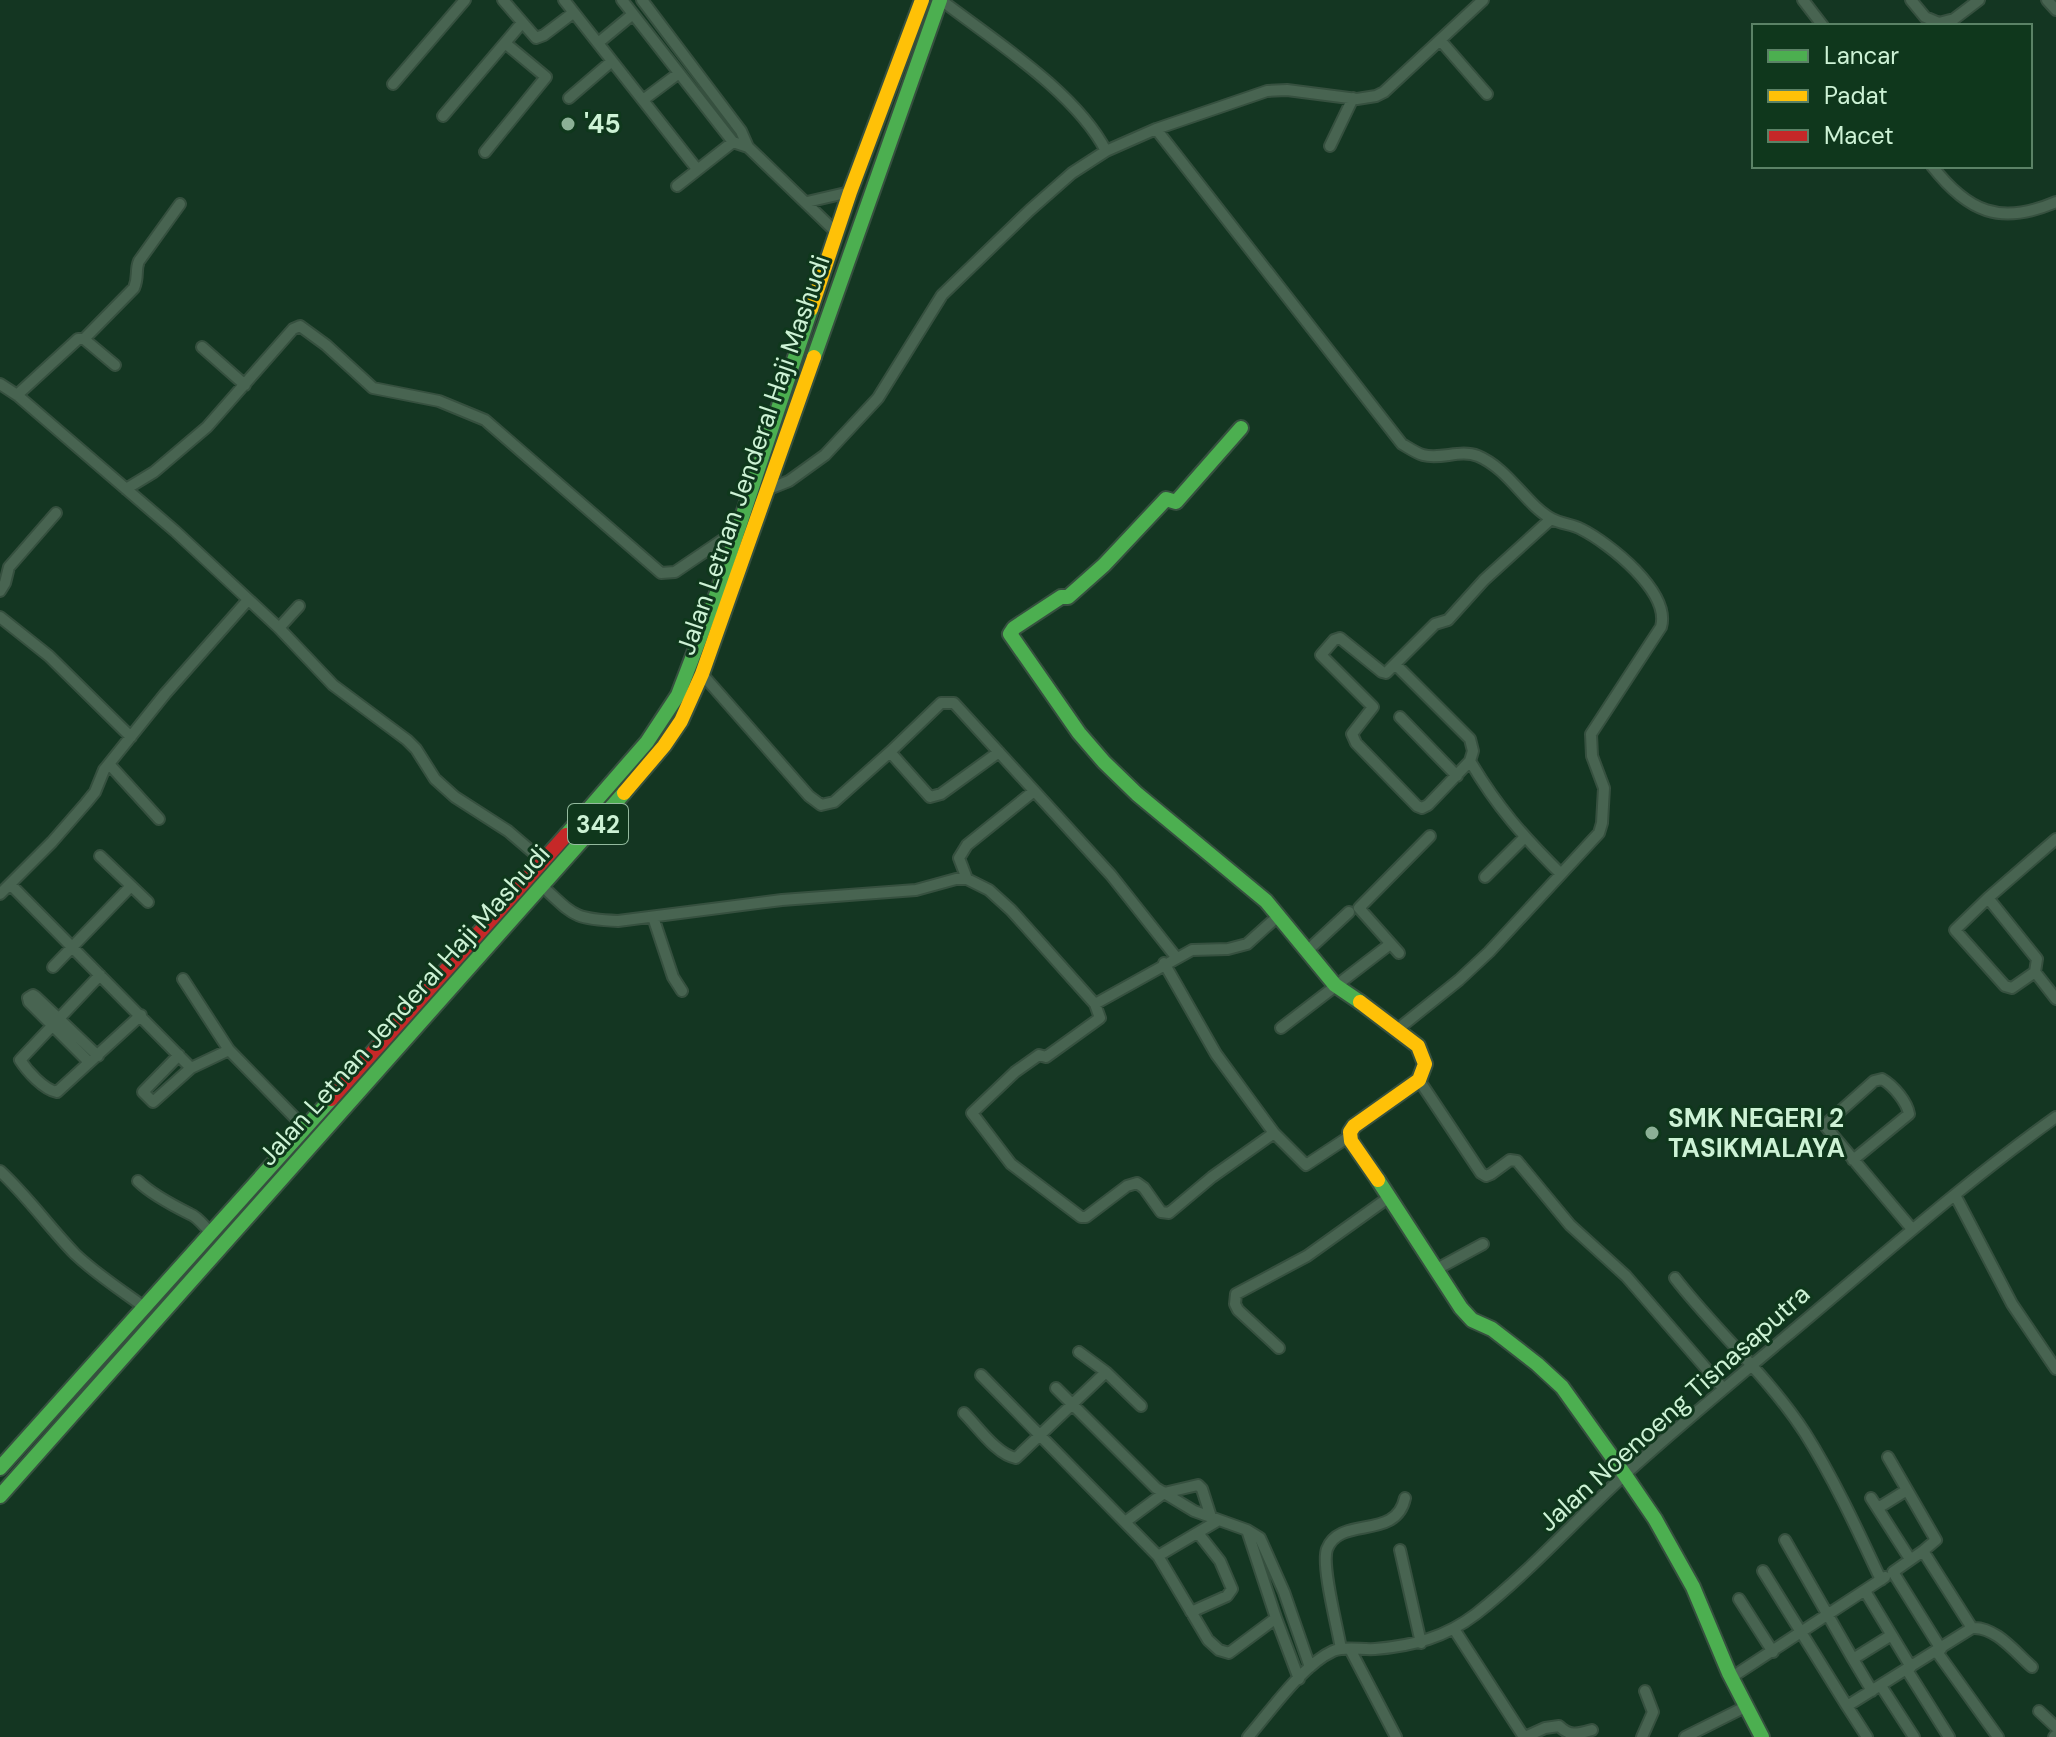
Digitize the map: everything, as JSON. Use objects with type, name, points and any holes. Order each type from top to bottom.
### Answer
[{"type":"main road","name":"Jalan Letnan Jenderal Haji Mashudi","points":[[0,1468],[503,909],[647,742],[678,695],[717,593],[850,192],[922,0]]},
{"type":"main road","name":"Jalan Letnan Jenderal Haji Mashudi","points":[[0,1496],[607,814],[681,721],[702,674],[940,0]]},
{"type":"main road","points":[[1241,428],[1176,502],[1166,499],[1104,565],[1068,597],[1061,597],[1014,628],[1010,634],[1079,733],[1104,762],[1137,794],[1266,901],[1335,985],[1418,1046],[1425,1064],[1419,1080],[1354,1126],[1350,1136],[1357,1152],[1466,1315],[1492,1329],[1562,1387],[1625,1475],[1655,1519],[1693,1587],[1762,1737]]},
{"type":"main road","points":[[594,803],[607,814]]},
{"type":"street","points":[[393,84],[465,0]]},
{"type":"street","points":[[503,0],[521,24],[538,38],[573,13]]},
{"type":"street","points":[[564,0],[697,169]]},
{"type":"street","points":[[622,0],[733,142],[748,147]]},
{"type":"street","points":[[940,0],[1030,68],[1069,103],[1090,123],[1106,151]]},
{"type":"street","points":[[766,487],[780,486],[825,455],[878,398],[942,295],[1072,173],[1106,151],[1156,129],[1277,89],[1353,98],[1367,98],[1384,92],[1483,0]]},
{"type":"street","points":[[1803,0],[1821,24]]},
{"type":"street","points":[[1911,0],[1925,17],[1939,23],[1954,19],[1979,0]]},
{"type":"street","points":[[2047,0],[2056,10]]},
{"type":"street","points":[[644,1],[741,131],[748,147],[837,233]]},
{"type":"street","points":[[598,43],[633,14]]},
{"type":"street","points":[[443,116],[521,24]]},
{"type":"street","points":[[1440,40],[1487,94]]},
{"type":"street","points":[[485,152],[546,77],[505,43]]},
{"type":"street","points":[[569,98],[612,61]]},
{"type":"street","points":[[643,100],[679,73]]},
{"type":"street","points":[[1330,146],[1353,98]]},
{"type":"street","points":[[1156,129],[1402,444],[1425,456],[1466,453],[1498,468],[1551,519],[1580,528],[1605,544],[1639,574],[1658,599],[1663,614],[1661,627],[1591,734],[1592,756],[1604,788],[1599,833],[1489,952],[1398,1029]]},
{"type":"street","points":[[677,186],[733,142]]},
{"type":"street","points":[[1934,168],[1959,197],[1986,210],[2019,213],[2056,202]]},
{"type":"street","points":[[807,202],[850,192]]},
{"type":"street","points":[[17,395],[73,342],[84,339],[134,288],[139,277],[139,261],[180,204]]},
{"type":"street","points":[[126,489],[191,443],[227,408],[293,329],[300,326],[326,345],[368,386],[439,401],[485,420],[661,573],[675,572],[737,530]]},
{"type":"street","points":[[84,339],[115,365]]},
{"type":"street","points":[[202,347],[245,385]]},
{"type":"street","points":[[0,384],[17,395],[175,531],[279,628],[333,685],[407,740],[445,788],[508,831],[543,861]]},
{"type":"street","points":[[0,591],[12,563],[56,513]]},
{"type":"street","points":[[1395,664],[1470,739],[1473,751],[1470,761],[1457,776],[1422,808],[1411,802],[1352,737],[1372,710],[1372,704],[1321,655],[1334,640],[1340,638],[1384,673],[1435,624],[1448,620],[1484,580],[1551,519]]},
{"type":"street","points":[[0,894],[86,803],[95,792],[100,775],[165,694],[248,600]]},
{"type":"street","points":[[279,628],[299,606]]},
{"type":"street","points":[[0,617],[49,656],[131,737]]},
{"type":"street","points":[[702,674],[818,804],[834,802],[941,703],[950,701],[1111,875],[1176,957]]},
{"type":"street","points":[[1400,717],[1457,776]]},
{"type":"street","points":[[890,752],[930,797],[941,794],[999,752]]},
{"type":"street","points":[[1470,761],[1493,799],[1560,873]]},
{"type":"street","points":[[109,764],[159,819]]},
{"type":"street","points":[[967,879],[959,862],[960,854],[1034,791]]},
{"type":"street","points":[[1399,953],[1363,915],[1360,906],[1430,836]]},
{"type":"street","points":[[1485,877],[1525,837]]},
{"type":"street","points":[[1988,898],[2037,959],[2035,972],[2012,988],[2008,988],[1957,934],[1957,926],[1988,898],[2056,839]]},
{"type":"street","points":[[100,856],[148,902]]},
{"type":"street","points":[[542,886],[566,910],[585,919],[618,921],[782,900],[916,890],[967,879],[989,890],[1011,910],[1095,1004],[1100,1018],[1046,1057],[1039,1055],[1015,1072],[972,1113],[1011,1164],[1075,1214],[1086,1217],[1127,1186],[1137,1183],[1161,1212],[1167,1214],[1274,1133]]},
{"type":"street","points":[[11,885],[191,1068]]},
{"type":"street","points":[[53,967],[131,886]]},
{"type":"street","points":[[1307,951],[1349,912]]},
{"type":"street","points":[[1095,1004],[1192,950],[1238,948],[1247,944],[1278,916]]},
{"type":"street","points":[[653,917],[673,977],[682,991]]},
{"type":"street","points":[[1281,1028],[1389,945]]},
{"type":"street","points":[[1164,963],[1216,1054],[1274,1133],[1306,1165],[1350,1136]]},
{"type":"street","points":[[2035,972],[2056,999]]},
{"type":"street","points":[[100,975],[21,1059],[25,1067],[54,1093],[141,1015]]},
{"type":"street","points":[[183,979],[229,1050],[304,1127]]},
{"type":"street","points":[[56,1021],[94,1059]]},
{"type":"street","points":[[179,1055],[143,1092],[153,1102],[191,1068],[229,1050]]},
{"type":"street","points":[[1853,1160],[1909,1114],[1907,1105],[1882,1079],[1874,1081],[1826,1125],[1853,1160],[1912,1229]]},
{"type":"street","points":[[1419,1080],[1481,1173],[1486,1176],[1510,1160],[1517,1161],[1570,1225],[1626,1276],[1723,1388]]},
{"type":"street","name":"Jalan Noenoeng Tisnasaputra","points":[[1248,1737],[1310,1667],[1330,1652],[1421,1643],[1454,1629],[1476,1614],[1723,1388],[1912,1229],[2056,1117]]},
{"type":"street","points":[[0,1171],[34,1204],[75,1253],[144,1307]]},
{"type":"street","points":[[138,1181],[180,1211],[192,1215],[210,1232]]},
{"type":"street","points":[[1955,1195],[2012,1304],[2056,1369]]},
{"type":"street","points":[[1279,1348],[1238,1310],[1234,1299],[1236,1294],[1307,1256],[1388,1198]]},
{"type":"street","points":[[1437,1269],[1483,1244]]},
{"type":"street","points":[[1675,1278],[1720,1333],[1752,1364],[1805,1433],[1881,1580]]},
{"type":"street","points":[[1079,1352],[1106,1372],[1141,1406]]},
{"type":"street","points":[[964,1413],[1009,1457],[1016,1458],[1106,1372]]},
{"type":"street","points":[[981,1375],[1158,1556],[1213,1645],[1229,1653],[1276,1618]]},
{"type":"street","points":[[1056,1388],[1156,1488],[1194,1511],[1247,1530],[1260,1538],[1284,1592],[1310,1667]]},
{"type":"street","points":[[1732,1677],[1801,1634],[1936,1540],[1888,1457]]},
{"type":"street","points":[[1125,1522],[1164,1493],[1200,1486],[1215,1519]]},
{"type":"street","points":[[1878,1508],[1907,1490]]},
{"type":"street","points":[[1396,1737],[1345,1649],[1326,1563],[1327,1548],[1339,1535],[1387,1523],[1399,1513],[1405,1498]]},
{"type":"street","points":[[1871,1498],[1910,1559]]},
{"type":"street","points":[[1158,1556],[1198,1533],[1215,1519]]},
{"type":"street","points":[[1247,1530],[1299,1679]]},
{"type":"street","points":[[1191,1612],[1227,1596],[1232,1589],[1220,1561],[1198,1533]]},
{"type":"street","points":[[1785,1540],[1853,1659],[1914,1737]]},
{"type":"street","points":[[1400,1550],[1421,1643]]},
{"type":"street","points":[[1923,1551],[1972,1628]]},
{"type":"street","points":[[1261,1572],[1274,1567]]},
{"type":"street","points":[[1763,1571],[1867,1737]]},
{"type":"street","points":[[1893,1572],[1939,1650],[1998,1737]]},
{"type":"street","points":[[1865,1591],[1949,1737]]},
{"type":"street","points":[[1270,1598],[1284,1592]]},
{"type":"street","points":[[1739,1599],[1773,1652]]},
{"type":"street","points":[[1847,1706],[1972,1628],[1990,1630],[2032,1667]]},
{"type":"street","points":[[1454,1629],[1524,1737],[1559,1726],[1575,1736],[1592,1730]]},
{"type":"street","points":[[1853,1659],[1890,1636]]},
{"type":"street","points":[[1642,1737],[1653,1712],[1645,1691]]},
{"type":"street","points":[[1689,1736],[1747,1706]]},
{"type":"street","points":[[2039,1711],[2056,1727]]},
{"type":"traffic: fast","points":[[814,357],[940,0]]},
{"type":"traffic: fast","points":[[566,835],[647,742],[678,695],[717,593],[811,309]]},
{"type":"traffic: fast","points":[[1241,428],[1176,502],[1166,499],[1104,565],[1068,597],[1061,597],[1014,628],[1010,634],[1079,733],[1104,762],[1137,794],[1266,901],[1335,985],[1360,1002]]},
{"type":"traffic: fast","points":[[0,1496],[624,793]]},
{"type":"traffic: fast","points":[[0,1468],[331,1099]]},
{"type":"traffic: fast","points":[[1378,1180],[1461,1308],[1472,1320],[1492,1329],[1537,1364],[1562,1387],[1625,1475],[1655,1519],[1693,1587],[1729,1673],[1762,1737]]},
{"type":"traffic: slow","points":[[811,309],[850,192],[922,0]]},
{"type":"traffic: slow","points":[[624,793],[681,721],[702,674],[814,357]]},
{"type":"traffic: slow","points":[[1360,1002],[1418,1046],[1425,1064],[1419,1080],[1350,1132],[1351,1141],[1378,1180]]},
{"type":"traffic: jam","points":[[331,1099],[566,835]]},
{"type":"place","name":"'45","points":[[568,124]]},
{"type":"place","name":"SMK NEGERI 2 TASIKMALAYA","points":[[1652,1133]]}]
